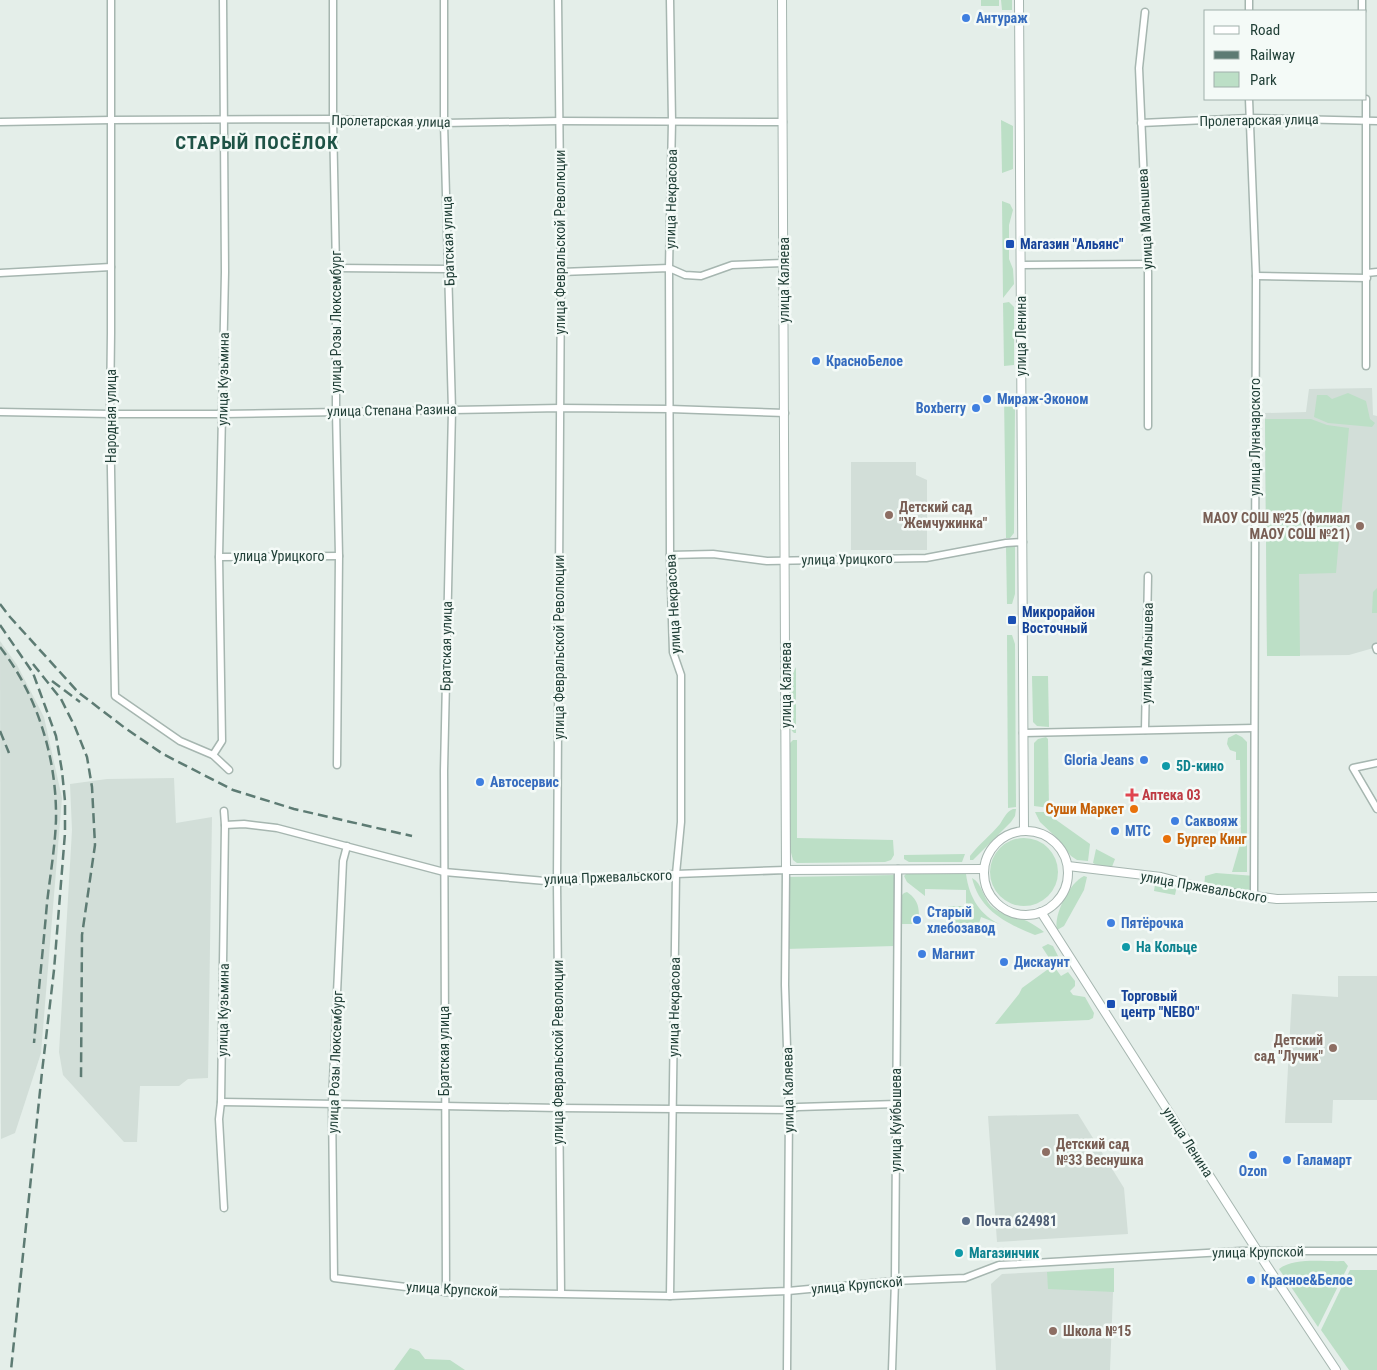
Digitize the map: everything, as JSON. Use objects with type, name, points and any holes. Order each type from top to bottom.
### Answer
[{"type":"street","name":"Народная улица","points":[[111,0],[110,414],[115,696],[180,741],[213,755],[229,770]]},
{"type":"street","name":"улица Кузьмина","points":[[213,755],[222,741],[219,557],[225,272],[224,0]]},
{"type":"street","name":"улица Розы Люксембург","points":[[333,0],[339,556],[337,765]]},
{"type":"street","name":"Братская улица","points":[[444,0],[444,123],[452,410],[444,761],[446,1292]]},
{"type":"street","name":"улица Февральской Революции","points":[[558,0],[561,272],[558,882],[561,1293]]},
{"type":"street","name":"улица Некрасова","points":[[670,0],[672,121],[670,555],[673,652],[681,674],[681,822],[676,874],[670,1296]]},
{"type":"street","name":"улица Каляева","points":[[782,0],[786,561],[785,985],[789,1110],[787,1370]]},
{"type":"street","name":"улица Ленина","points":[[1020,0],[1024,830]]},
{"type":"street","name":"улица Малышева","points":[[1145,12],[1139,68],[1147,264],[1148,426]]},
{"type":"street","name":"улица Луначарского","points":[[1249,100],[1256,276],[1254,896]]},
{"type":"street","points":[[1366,100],[1366,366]]},
{"type":"street","name":"Пролетарская улица","points":[[1141,123],[1250,118],[1377,121]]},
{"type":"street","name":"Пролетарская улица","points":[[0,122],[333,119],[444,123],[559,121],[783,122]]},
{"type":"street","points":[[561,272],[670,268],[685,275],[700,276],[732,265],[784,263]]},
{"type":"street","points":[[1021,265],[1147,264]]},
{"type":"street","points":[[0,273],[111,267]]},
{"type":"street","points":[[336,268],[449,269]]},
{"type":"street","points":[[1256,276],[1367,275],[1377,272]]},
{"type":"street","name":"улица Степана Разина","points":[[0,412],[223,414],[560,408],[785,413]]},
{"type":"street","name":"улица Урицкого","points":[[670,555],[713,554],[767,561],[926,558],[1006,543],[1023,542]]},
{"type":"street","name":"улица Урицкого","points":[[219,557],[339,556]]},
{"type":"street","name":"улица Малышева","points":[[1145,730],[1148,576]]},
{"type":"street","points":[[1023,732],[1254,728]]},
{"type":"street","points":[[1377,763],[1353,768],[1377,809]]},
{"type":"street","name":"улица Кузьмина","points":[[224,811],[221,1102],[219,1119],[224,1208]]},
{"type":"street","name":"улица Пржевальского","points":[[225,825],[244,824],[277,828],[444,872],[558,882],[676,874],[786,870],[984,869]]},
{"type":"street","points":[[1024,830],[1043,834],[1054,841],[1063,852],[1068,866],[1067,880],[1062,894],[1054,905],[1041,912],[1020,915],[1001,908],[988,892],[984,879],[988,852],[997,841],[1009,834],[1024,830]]},
{"type":"street","name":"улица Розы Люксембург","points":[[334,1278],[332,1103],[343,861],[347,846]]},
{"type":"street","name":"улица Пржевальского","points":[[1068,866],[1162,877],[1215,891],[1277,899],[1377,896]]},
{"type":"street","name":"улица Куйбышева","points":[[892,1370],[896,1281],[898,869]]},
{"type":"street","name":"улица Ленина","points":[[1041,912],[1310,1333],[1336,1370]]},
{"type":"street","points":[[221,1102],[789,1110],[798,1107],[897,1104]]},
{"type":"street","name":"улица Крупской","points":[[334,1278],[446,1292],[670,1296],[788,1291],[896,1281],[966,1278],[999,1265],[1242,1251],[1377,1251]]},
{"type":"shaded area","points":[[1372,388],[1373,415],[1377,416],[1377,647],[1349,655],[1267,656],[1265,413],[1306,412],[1309,389]]},
{"type":"shaded area","name":"Детский сад \"Жемчужинка\"","points":[[851,462],[916,462],[916,475],[927,480],[927,550],[851,550]]},
{"type":"shaded area","points":[[0,641],[17,665],[44,717],[62,798],[41,1053],[15,1133],[1,1139]]},
{"type":"shaded area","points":[[174,778],[176,823],[212,817],[208,1078],[188,1079],[179,1086],[140,1086],[137,1142],[124,1142],[63,1075],[59,1052],[72,830],[70,784],[107,779]]},
{"type":"shaded area","name":"Детский сад \"Лучик\"","points":[[1338,976],[1377,976],[1377,1100],[1333,1100],[1332,1123],[1285,1123],[1292,994],[1338,997]]},
{"type":"shaded area","name":"Детский сад №33 Веснушка","points":[[1078,1114],[1124,1188],[1128,1234],[997,1242],[988,1116]]},
{"type":"shaded area","name":"Школа №15","points":[[1114,1268],[1110,1370],[996,1370],[991,1284],[1002,1274]]},
{"type":"green space","points":[[981,0],[999,0],[999,6],[981,6]]},
{"type":"green space","points":[[1001,0],[1012,0],[1012,10],[1002,10]]},
{"type":"green space","points":[[1001,120],[1013,126],[1013,169],[1002,173]]},
{"type":"green space","points":[[1002,201],[1010,204],[1013,210],[1009,225],[1009,259],[1013,269],[1014,284],[1003,298]]},
{"type":"green space","points":[[1009,302],[1014,307],[1014,365],[1004,366],[1003,303]]},
{"type":"green space","points":[[1348,393],[1366,401],[1370,419],[1375,423],[1372,427],[1328,423],[1314,417],[1317,395],[1327,395],[1332,399]]},
{"type":"green space","points":[[1004,396],[1012,397],[1011,405],[1015,408],[1014,533],[1010,538],[1006,538]]},
{"type":"green space","points":[[1265,419],[1311,419],[1327,425],[1349,428],[1336,573],[1299,574],[1300,656],[1267,656]]},
{"type":"green space","points":[[1006,547],[1015,547],[1015,594],[1012,604],[1007,604]]},
{"type":"green space","points":[[1377,588],[1377,613],[1372,613],[1373,592]]},
{"type":"green space","points":[[1007,635],[1012,635],[1015,644],[1016,807],[1008,808]]},
{"type":"green space","points":[[796,667],[796,733],[794,733],[789,721],[788,701],[791,681]]},
{"type":"green space","points":[[1032,676],[1048,676],[1049,727],[1037,726],[1033,722]]},
{"type":"green space","points":[[1236,734],[1247,742],[1247,872],[1232,872],[1241,841],[1240,760],[1236,760],[1236,752],[1230,750],[1227,744],[1228,738]]},
{"type":"green space","points":[[1046,737],[1048,739],[1049,808],[1034,806],[1034,743],[1038,739]]},
{"type":"green space","points":[[793,740],[797,740],[797,838],[893,840],[894,855],[891,860],[885,862],[797,863],[793,860],[790,849],[789,744]]},
{"type":"green space","points":[[1016,809],[1015,816],[1011,822],[973,860],[970,860],[970,856],[1000,824],[1007,813]]},
{"type":"green space","points":[[1035,812],[1045,812],[1090,844],[1088,861],[1077,860],[1071,856],[1059,840],[1040,822]]},
{"type":"green space","points":[[1024,838],[1037,841],[1048,848],[1055,859],[1058,872],[1055,885],[1048,896],[1037,903],[1024,906],[1011,903],[1000,896],[993,885],[990,872],[993,859],[1000,848],[1011,841]]},
{"type":"green space","points":[[1096,849],[1115,859],[1110,872],[1093,863]]},
{"type":"green space","points":[[965,854],[962,862],[909,862],[904,859],[904,855]]},
{"type":"green space","points":[[907,873],[966,874],[970,890],[977,905],[994,921],[1002,925],[981,917],[977,930],[951,925],[949,923],[948,906],[966,906],[966,890],[925,889],[925,896],[907,882],[904,876]]},
{"type":"green space","points":[[1216,873],[1255,876],[1254,896],[1204,888],[1205,876]]},
{"type":"green space","points":[[895,875],[895,946],[785,949],[790,877]]},
{"type":"green space","points":[[1084,876],[1087,877],[1084,890],[1064,926],[1057,930],[1056,924],[1060,908],[1068,892]]},
{"type":"green space","points":[[1161,877],[1178,881],[1175,895],[1154,891],[1155,884]]},
{"type":"green space","points":[[972,878],[978,883],[988,903],[995,909],[1004,914],[1027,921],[1044,932],[1035,935],[1014,926],[996,914],[981,899]]},
{"type":"green space","points":[[907,892],[917,902],[919,924],[902,924],[902,895]]},
{"type":"green space","points":[[1048,944],[1053,946],[1060,960],[1053,965],[1061,976],[1068,972],[1075,981],[1075,986],[1070,991],[1073,995],[1085,997],[1094,1013],[1093,1018],[1089,1020],[995,1024],[1022,988],[1053,964],[1042,947]]},
{"type":"green space","points":[[1301,1261],[1344,1261],[1348,1266],[1318,1327],[1279,1269]]},
{"type":"green space","points":[[1114,1268],[1114,1292],[1048,1289],[1047,1272]]},
{"type":"green space","points":[[1350,1270],[1377,1270],[1377,1370],[1349,1370],[1321,1330]]},
{"type":"green space","points":[[410,1348],[419,1351],[425,1359],[450,1360],[465,1370],[394,1370]]},
{"type":"railway","points":[[0,604],[78,692],[163,754],[233,790],[294,809],[412,836]]},
{"type":"railway","points":[[0,625],[33,673],[56,736],[65,801],[65,833],[54,970],[11,1370]]},
{"type":"railway","points":[[0,647],[25,686],[35,707],[49,751],[55,797],[55,841],[47,903],[34,1043]]},
{"type":"railway","points":[[33,664],[61,699],[75,727],[87,757],[92,787],[95,845],[82,935],[81,1079]]},
{"type":"railway","points":[[52,681],[80,702]]},
{"type":"railway","points":[[0,731],[9,753]]},
{"type":"place","name":"Антураж","points":[[966,18]]},
{"type":"place","name":"Магазин \"Альянс\"","points":[[1010,244]]},
{"type":"place","name":"КрасноБелое","points":[[816,361]]},
{"type":"place","name":"Мираж-Эконом","points":[[987,399]]},
{"type":"place","name":"Boxberry","points":[[976,408]]},
{"type":"place","name":"Детский сад \"Жемчужинка\"","points":[[889,515]]},
{"type":"place","name":"МАОУ СОШ №25 (филиал МАОУ СОШ №21)","points":[[1360,526]]},
{"type":"place","name":"Микрорайон Восточный","points":[[1012,620]]},
{"type":"place","name":"Gloria Jeans","points":[[1144,760]]},
{"type":"place","name":"5D-кино","points":[[1166,766]]},
{"type":"place","name":"Автосервис","points":[[480,782]]},
{"type":"place","name":"Аптека 03","points":[[1132,795]]},
{"type":"place","name":"Суши Маркет","points":[[1134,809]]},
{"type":"place","name":"Саквояж","points":[[1175,821]]},
{"type":"place","name":"МТС","points":[[1115,831]]},
{"type":"place","name":"Бургер Кинг","points":[[1167,839]]},
{"type":"place","name":"Старый хлебозавод","points":[[917,920]]},
{"type":"place","name":"Пятёрочка","points":[[1111,923]]},
{"type":"place","name":"На Кольце","points":[[1126,947]]},
{"type":"place","name":"Магнит","points":[[922,954]]},
{"type":"place","name":"Дискаунт","points":[[1004,962]]},
{"type":"place","name":"Торговый центр \"NEBO\"","points":[[1111,1004]]},
{"type":"place","name":"Детский сад \"Лучик\"","points":[[1333,1048]]},
{"type":"place","name":"Детский сад №33 Веснушка","points":[[1046,1152]]},
{"type":"place","name":"Ozon","points":[[1253,1155]]},
{"type":"place","name":"Галамарт","points":[[1287,1160]]},
{"type":"place","name":"Почта 624981","points":[[966,1221]]},
{"type":"place","name":"Магазинчик","points":[[959,1253]]},
{"type":"place","name":"Красное&Белое","points":[[1251,1280]]},
{"type":"place","name":"Школа №15","points":[[1053,1331]]},
{"type":"district","name":"СТАРЫЙ ПОСЁЛОК","points":[[257,142]]}]
